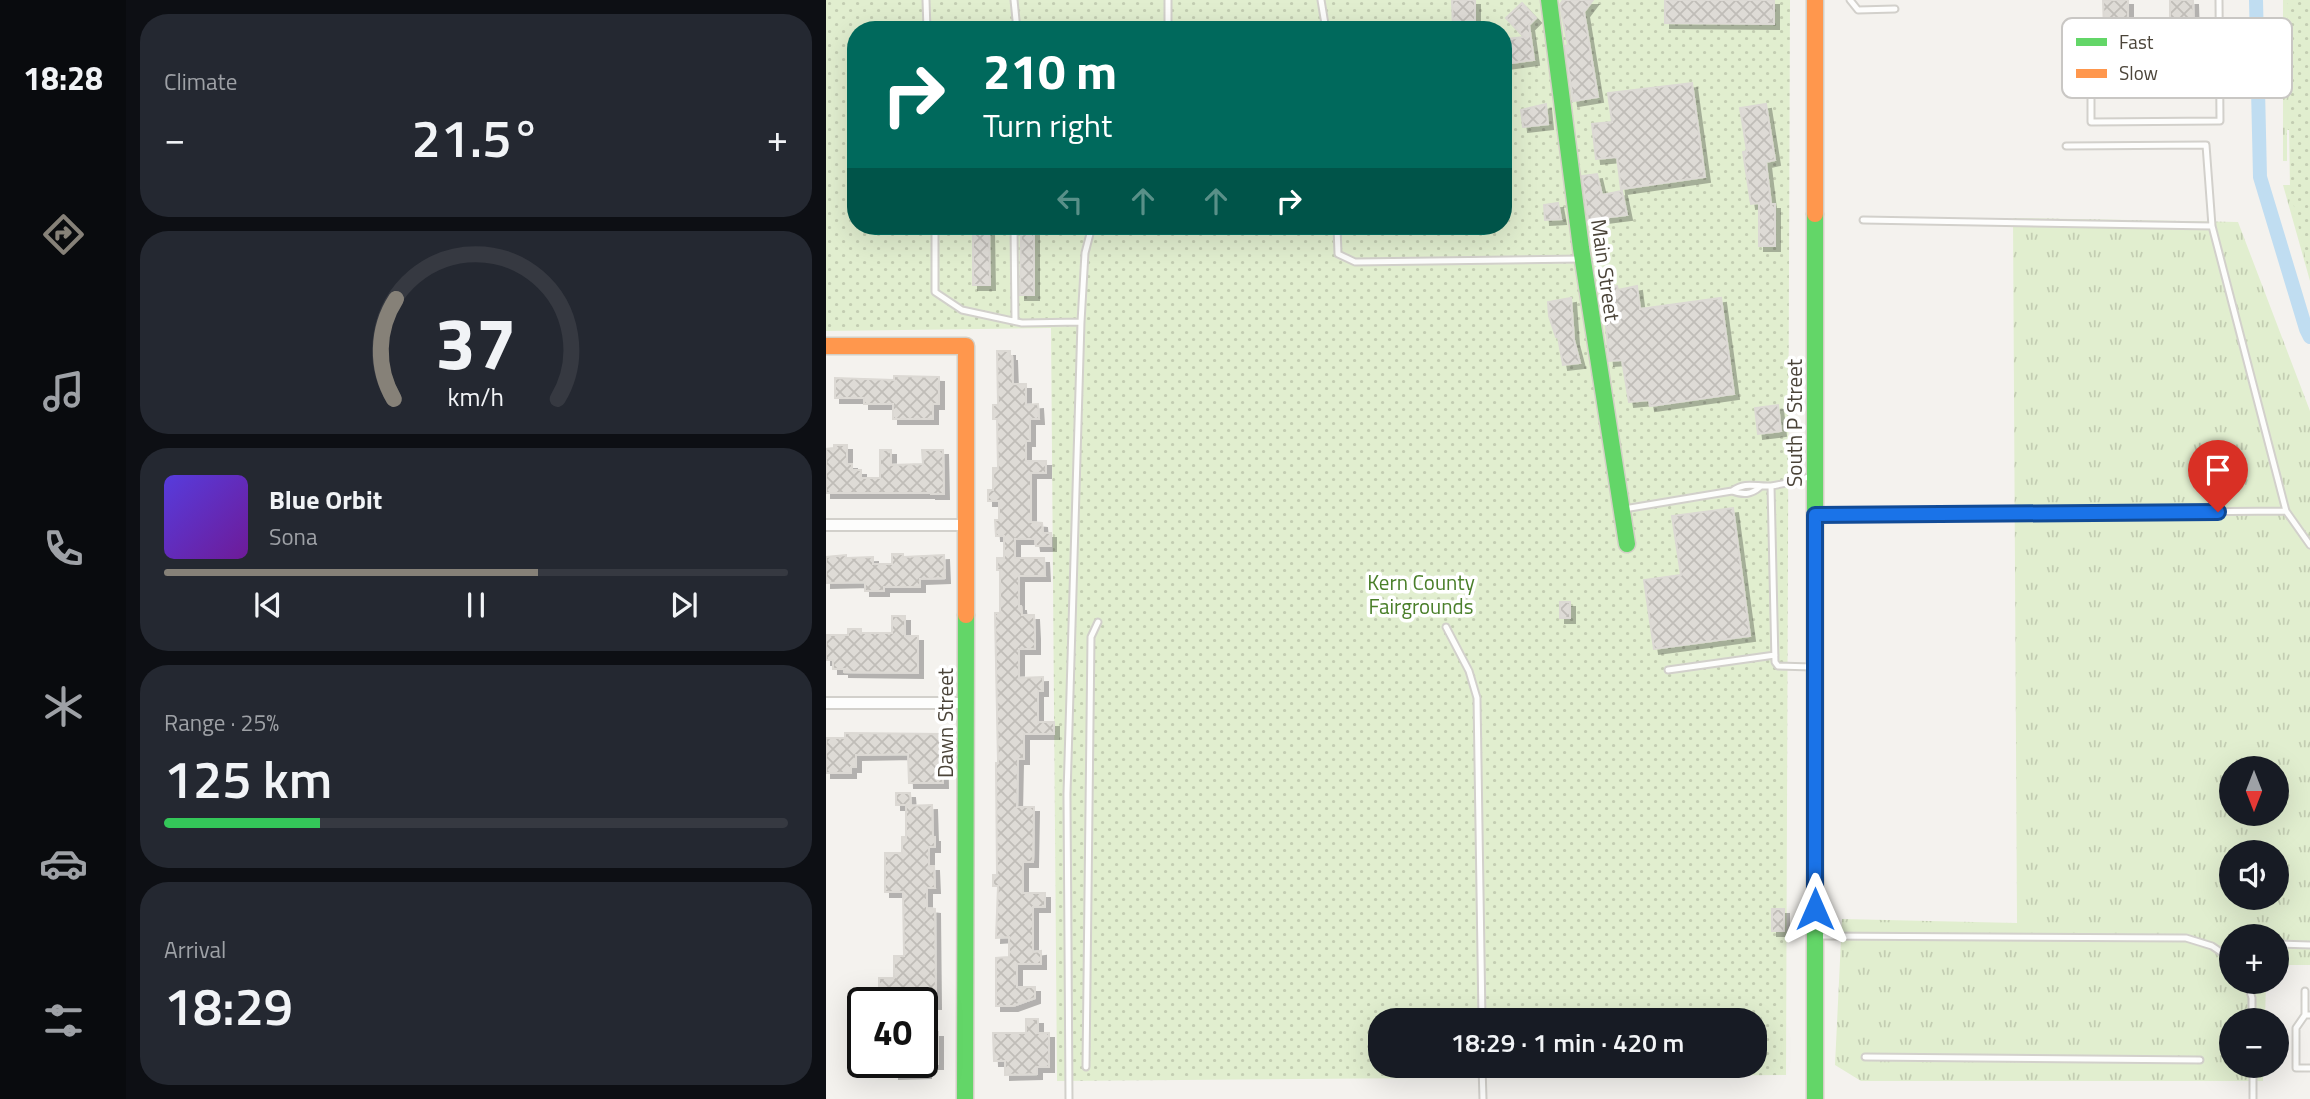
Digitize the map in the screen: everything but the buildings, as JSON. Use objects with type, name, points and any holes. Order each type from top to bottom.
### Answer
[{"type":"street","name":"Main Street","points":[[1549,0],[1582,259],[1628,544]]},
{"type":"street","name":"South P Street","points":[[1815,0],[1815,1099]]},
{"type":"street","name":"Dawn Street","points":[[826,346],[967,346],[965,1099]]},
{"type":"street","points":[[826,525],[966,524]]},
{"type":"street","points":[[826,703],[966,703]]},
{"type":"lane","points":[[926,0],[927,21]]},
{"type":"lane","points":[[1014,0],[1016,21]]},
{"type":"lane","points":[[1168,0],[1168,21]]},
{"type":"lane","points":[[1321,0],[1324,21]]},
{"type":"lane","points":[[1850,0],[1858,10],[1895,9]]},
{"type":"lane","points":[[2219,0],[2219,18]]},
{"type":"lane","points":[[2091,98],[2091,122],[2220,121],[2219,98]]},
{"type":"lane","points":[[2066,146],[2206,145],[2212,226],[2286,511],[2310,545]]},
{"type":"lane","points":[[1863,220],[2212,226]]},
{"type":"lane","points":[[935,235],[934,292],[962,310],[1022,323],[1081,321]]},
{"type":"lane","points":[[1014,235],[1014,321]]},
{"type":"lane","points":[[1069,1099],[1066,794],[1081,321],[1085,253],[1090,235]]},
{"type":"lane","points":[[1337,235],[1338,254],[1355,262],[1582,259]]},
{"type":"lane","points":[[1622,509],[1732,491],[1740,485],[1771,486],[1815,475]]},
{"type":"lane","points":[[1771,486],[1775,662],[1779,666],[1815,667]]},
{"type":"lane","points":[[1815,515],[2286,511]]},
{"type":"lane","points":[[1086,1067],[1091,638],[1098,622]]},
{"type":"lane","points":[[1446,627],[1469,671],[1477,698],[1482,1008]]},
{"type":"lane","points":[[1668,670],[1774,655]]},
{"type":"lane","points":[[1815,936],[2186,938],[2219,951]]},
{"type":"lane","points":[[2289,944],[2310,945]]},
{"type":"lane","points":[[2305,991],[2308,1015],[2296,1027],[2296,1068],[2310,1068]]},
{"type":"lane","points":[[1865,1058],[2200,1060]]},
{"type":"lane","points":[[1482,1078],[1483,1099]]},
{"type":"lane","points":[[2253,1078],[2253,1099]]},
{"type":"green space","name":"Kern County Fairgrounds","points":[[826,0],[1790,0],[1786,1075],[1767,1075],[1767,1008],[1368,1008],[1368,1078],[1422,1078],[1057,1081],[1051,328],[826,331]]},
{"type":"green space","points":[[2283,0],[2310,0],[2293,130],[2287,130],[2287,161],[2283,161],[2283,98],[2292,98],[2292,18],[2283,18]]},
{"type":"green space","points":[[2287,0],[2310,0],[2310,278],[2290,189],[2289,98],[2292,98],[2292,18],[2287,18]]},
{"type":"green space","points":[[2283,185],[2295,185],[2310,225],[2310,281]]},
{"type":"green space","points":[[2013,218],[2238,222],[2310,411],[2310,965],[2289,965],[2289,924],[2219,924],[2219,994],[2266,994],[2265,1008],[2219,1008],[2219,1078],[2263,1078],[2263,1081],[1861,1081],[1835,1065],[1842,919],[2017,923]]},
{"type":"waterway","points":[[2256,0],[2256,18]]},
{"type":"waterway","points":[[2258,98],[2260,177],[2310,337]]},
{"type":"traffic: fast","points":[[1549,0],[1581,248],[1627,544]]},
{"type":"traffic: fast","points":[[1815,214],[1815,1099]]},
{"type":"traffic: fast","points":[[965,1099],[966,615]]},
{"type":"traffic: slow","points":[[1815,0],[1815,214]]},
{"type":"traffic: slow","points":[[826,346],[966,346],[966,615]]},
{"type":"route","points":[[1815,909],[1815,515],[2218,512]]}]
